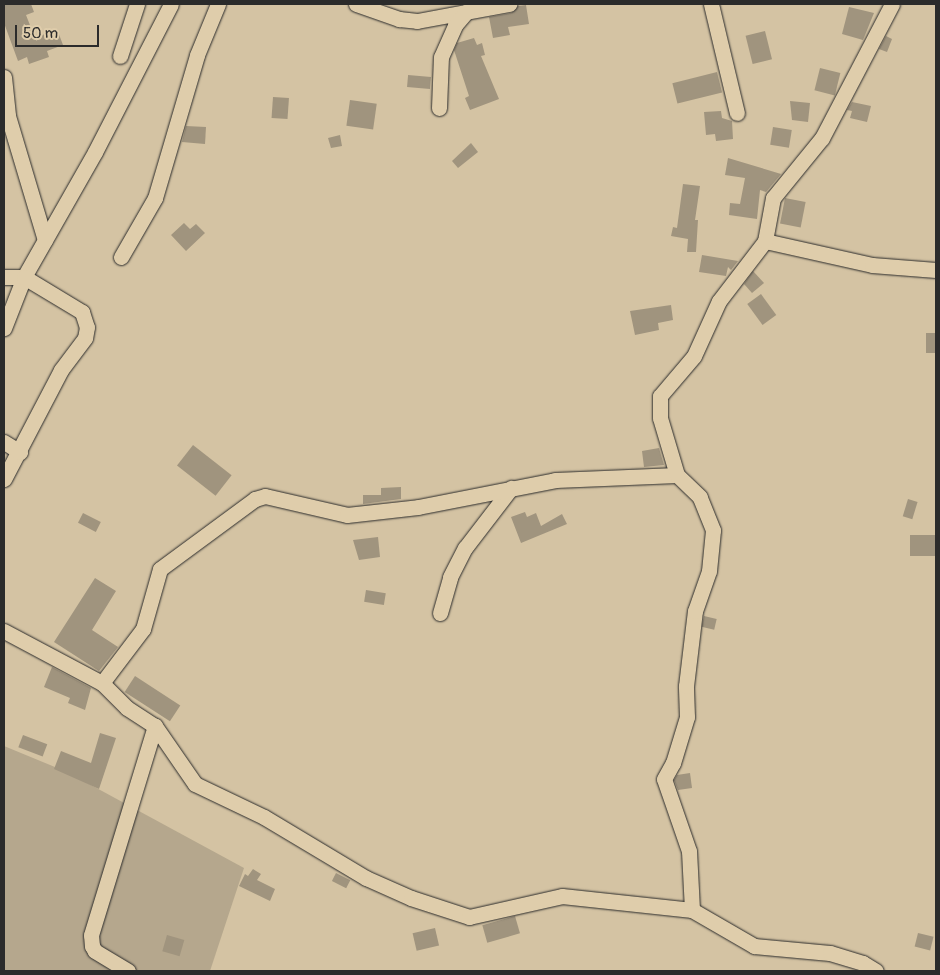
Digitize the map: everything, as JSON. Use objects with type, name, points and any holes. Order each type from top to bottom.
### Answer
[{"type":"street","points":[[120,56],[137,4]]},
{"type":"street","points":[[4,328],[24,277],[96,152],[171,4]]},
{"type":"street","points":[[121,257],[155,198],[197,55],[218,4]]},
{"type":"street","points":[[356,4],[399,19],[417,21],[509,4]]},
{"type":"street","points":[[711,4],[737,113]]},
{"type":"street","points":[[692,910],[689,851],[664,779],[672,763],[687,716],[686,686],[695,611],[709,571],[713,530],[700,497],[677,474],[660,418],[660,396],[694,356],[719,301],[765,241],[773,198],[822,138],[892,4]]},
{"type":"street","points":[[439,108],[441,57],[455,24],[467,11]]},
{"type":"street","points":[[4,77],[6,114],[45,240]]},
{"type":"street","points":[[765,241],[872,265],[936,270]]},
{"type":"street","points":[[4,277],[24,277],[82,312],[86,327],[85,338],[60,370],[20,452],[4,479]]},
{"type":"street","points":[[4,442],[20,452]]},
{"type":"street","points":[[102,683],[144,629],[160,569],[255,499],[265,496],[347,515],[418,508],[555,480],[677,474]]},
{"type":"street","points":[[440,613],[450,577],[465,548],[510,488]]},
{"type":"street","points":[[4,631],[102,683],[127,708],[155,726],[194,784],[264,817],[366,878],[411,898],[470,917],[562,896],[692,910],[754,946],[830,953],[863,963],[876,971]]},
{"type":"street","points":[[128,971],[96,951],[92,946],[91,935],[155,726]]},
{"type":"shaded area","points":[[4,746],[67,772],[244,868],[210,971],[4,971]]},
{"type":"building","points":[[4,4],[31,4],[34,12],[26,15],[35,38],[57,29],[63,45],[47,51],[49,57],[29,64],[27,57],[18,61],[4,23]]},
{"type":"building","points":[[526,5],[529,24],[508,27],[510,35],[493,38],[489,17],[511,13],[518,6]]},
{"type":"building","points":[[849,7],[874,13],[863,40],[842,34]]},
{"type":"building","points":[[765,31],[772,59],[753,64],[746,36]]},
{"type":"building","points":[[886,36],[892,39],[887,52],[879,49]]},
{"type":"building","points":[[474,38],[477,45],[482,43],[485,55],[481,56],[499,99],[470,110],[465,98],[469,96],[454,50],[457,43]]},
{"type":"building","points":[[820,68],[840,73],[835,95],[814,90]]},
{"type":"building","points":[[717,72],[722,92],[677,104],[672,83]]},
{"type":"building","points":[[408,75],[431,77],[430,89],[407,87]]},
{"type":"building","points":[[273,97],[289,98],[287,119],[272,118]]},
{"type":"building","points":[[350,100],[377,104],[373,130],[346,126]]},
{"type":"building","points":[[790,101],[810,103],[808,122],[792,120]]},
{"type":"building","points":[[852,102],[871,106],[867,122],[850,118],[852,111],[847,110]]},
{"type":"building","points":[[721,111],[722,118],[732,121],[733,139],[716,141],[715,134],[706,135],[704,112]]},
{"type":"building","points":[[186,126],[206,127],[205,144],[182,142]]},
{"type":"building","points":[[773,127],[792,130],[789,148],[770,145]]},
{"type":"building","points":[[340,135],[342,146],[331,148],[328,138]]},
{"type":"building","points":[[471,143],[478,152],[458,168],[452,161]]},
{"type":"building","points":[[728,158],[781,174],[766,192],[760,190],[757,219],[729,215],[730,203],[740,204],[745,178],[725,175]]},
{"type":"building","points":[[683,184],[700,186],[695,220],[698,220],[696,252],[687,252],[688,239],[671,236],[673,227],[677,228]]},
{"type":"building","points":[[785,198],[806,202],[801,228],[780,224]]},
{"type":"building","points":[[184,223],[190,229],[196,224],[205,233],[186,251],[171,235]]},
{"type":"building","points":[[702,255],[738,261],[731,270],[728,267],[726,276],[699,272]]},
{"type":"building","points":[[753,271],[764,283],[752,293],[744,284]]},
{"type":"building","points":[[761,294],[776,315],[763,325],[747,304]]},
{"type":"building","points":[[671,305],[673,320],[658,323],[659,330],[635,335],[630,311]]},
{"type":"building","points":[[926,333],[936,333],[936,353],[926,353]]},
{"type":"building","points":[[193,445],[232,475],[216,496],[177,465]]},
{"type":"building","points":[[659,448],[664,465],[644,467],[642,451]]},
{"type":"building","points":[[401,487],[401,499],[363,504],[363,495],[381,495],[381,488]]},
{"type":"building","points":[[908,499],[918,502],[912,519],[903,516]]},
{"type":"building","points":[[525,512],[527,517],[536,513],[541,526],[562,514],[567,524],[521,543],[511,517]]},
{"type":"building","points":[[83,513],[101,522],[96,532],[78,523]]},
{"type":"building","points":[[910,535],[936,535],[936,556],[910,556]]},
{"type":"building","points":[[378,537],[380,557],[359,560],[353,540]]},
{"type":"building","points":[[95,578],[116,591],[92,630],[118,647],[99,671],[54,642]]},
{"type":"building","points":[[366,590],[386,593],[384,605],[364,602]]},
{"type":"building","points":[[704,616],[717,619],[714,630],[702,627]]},
{"type":"building","points":[[52,667],[91,688],[85,710],[68,703],[70,698],[44,687]]},
{"type":"building","points":[[135,676],[180,705],[170,721],[125,692]]},
{"type":"building","points":[[100,733],[116,738],[99,789],[54,769],[61,751],[91,763]]},
{"type":"building","points":[[23,735],[47,744],[43,756],[18,747]]},
{"type":"building","points":[[690,773],[692,788],[678,790],[674,780],[677,775]]},
{"type":"building","points":[[253,869],[261,874],[257,880],[275,889],[270,901],[239,886],[245,874],[248,876]]},
{"type":"building","points":[[336,873],[350,880],[346,888],[332,881]]},
{"type":"building","points":[[515,916],[520,933],[487,943],[482,925]]},
{"type":"building","points":[[435,928],[439,946],[417,951],[413,933]]},
{"type":"building","points":[[918,933],[934,937],[930,950],[915,947]]},
{"type":"building","points":[[167,935],[184,940],[180,956],[162,951]]}]
